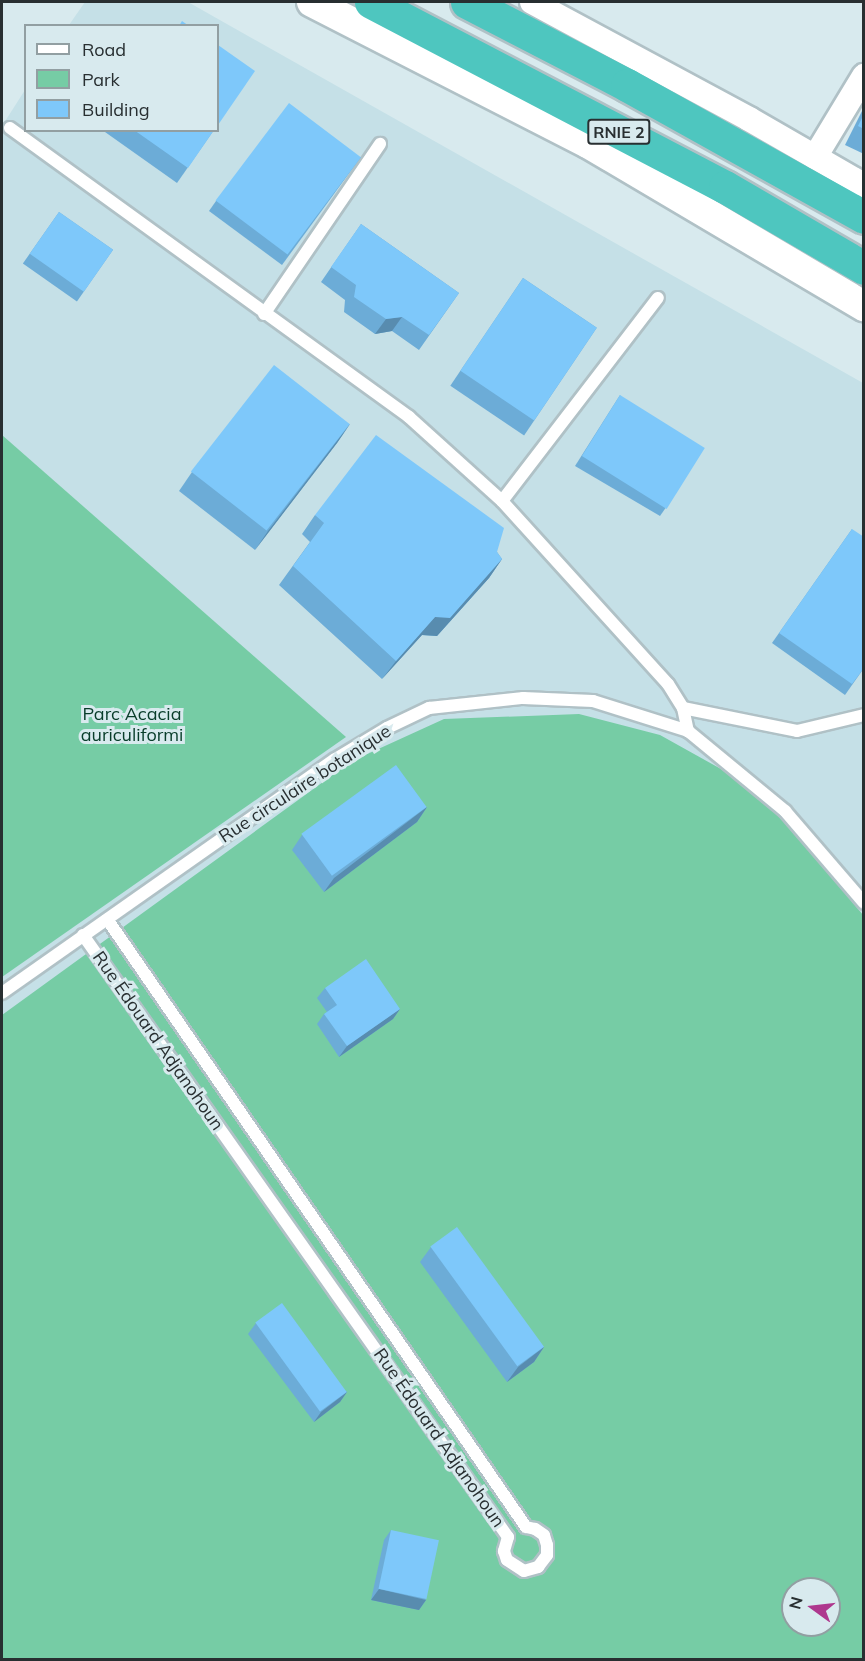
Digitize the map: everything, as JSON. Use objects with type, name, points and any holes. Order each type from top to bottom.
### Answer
[{"type":"highway","name":"RNIE 2","points":[[371,2],[725,187],[864,268]]},
{"type":"highway","name":"RNIE 2","points":[[467,2],[627,85],[864,218]]},
{"type":"street","points":[[312,2],[588,144],[864,306]]},
{"type":"street","points":[[532,2],[864,185]]},
{"type":"street","points":[[815,157],[864,76]]},
{"type":"lane","points":[[10,128],[264,314],[410,417],[502,501],[668,684],[683,708],[688,731]]},
{"type":"lane","points":[[264,314],[380,144]]},
{"type":"lane","points":[[502,501],[658,298]]},
{"type":"lane","name":"Rue circulaire botanique","points":[[2,993],[334,760],[387,728],[429,708],[523,698],[593,701],[688,731],[785,811],[864,903]]},
{"type":"lane","points":[[683,708],[797,730],[864,715]]},
{"type":"lane","name":"Rue Édouard Adjanohoun","points":[[83,935],[508,1536],[504,1551],[507,1560],[524,1571],[538,1567],[545,1560],[548,1550],[544,1535],[526,1527],[107,919]]},
{"type":"shaded area","points":[[85,2],[188,2],[863,383],[863,1659],[2,1660],[2,126],[24,92],[24,132],[219,132],[219,24],[70,24]]},
{"type":"green space","name":"Parc Acacia auriculiformi","points":[[2,435],[346,737],[2,977]]},
{"type":"green space","points":[[579,714],[660,735],[721,769],[778,811],[863,915],[863,1659],[2,1659],[2,1015],[352,761],[444,719]]},
{"type":"building","points":[[219,46],[255,71],[219,124]]},
{"type":"building","points":[[289,103],[361,157],[287,255],[216,200]]},
{"type":"building","points":[[864,114],[864,129],[858,126]]},
{"type":"building","points":[[137,132],[213,132],[188,168]]},
{"type":"building","points":[[59,212],[113,250],[84,292],[30,254]]},
{"type":"building","points":[[361,224],[459,293],[429,335],[402,317],[386,319],[354,297],[356,285],[331,267]]},
{"type":"building","points":[[523,278],[597,328],[534,421],[460,371]]},
{"type":"building","points":[[274,365],[350,424],[267,530],[191,471]]},
{"type":"building","points":[[620,395],[705,448],[667,509],[582,456]]},
{"type":"building","points":[[376,435],[504,528],[497,552],[502,559],[450,618],[435,617],[396,661],[293,566],[324,523],[315,515]]},
{"type":"building","points":[[852,529],[864,537],[864,668],[852,684],[779,633]]},
{"type":"building","points":[[396,765],[427,807],[332,876],[301,834]]},
{"type":"building","points":[[366,959],[400,1009],[347,1046],[324,1014],[337,1005],[325,988]]},
{"type":"building","points":[[457,1227],[544,1347],[517,1366],[430,1246]]},
{"type":"building","points":[[282,1303],[347,1392],[320,1411],[255,1322]]},
{"type":"building","points":[[391,1530],[439,1540],[426,1599],[379,1589]]}]
